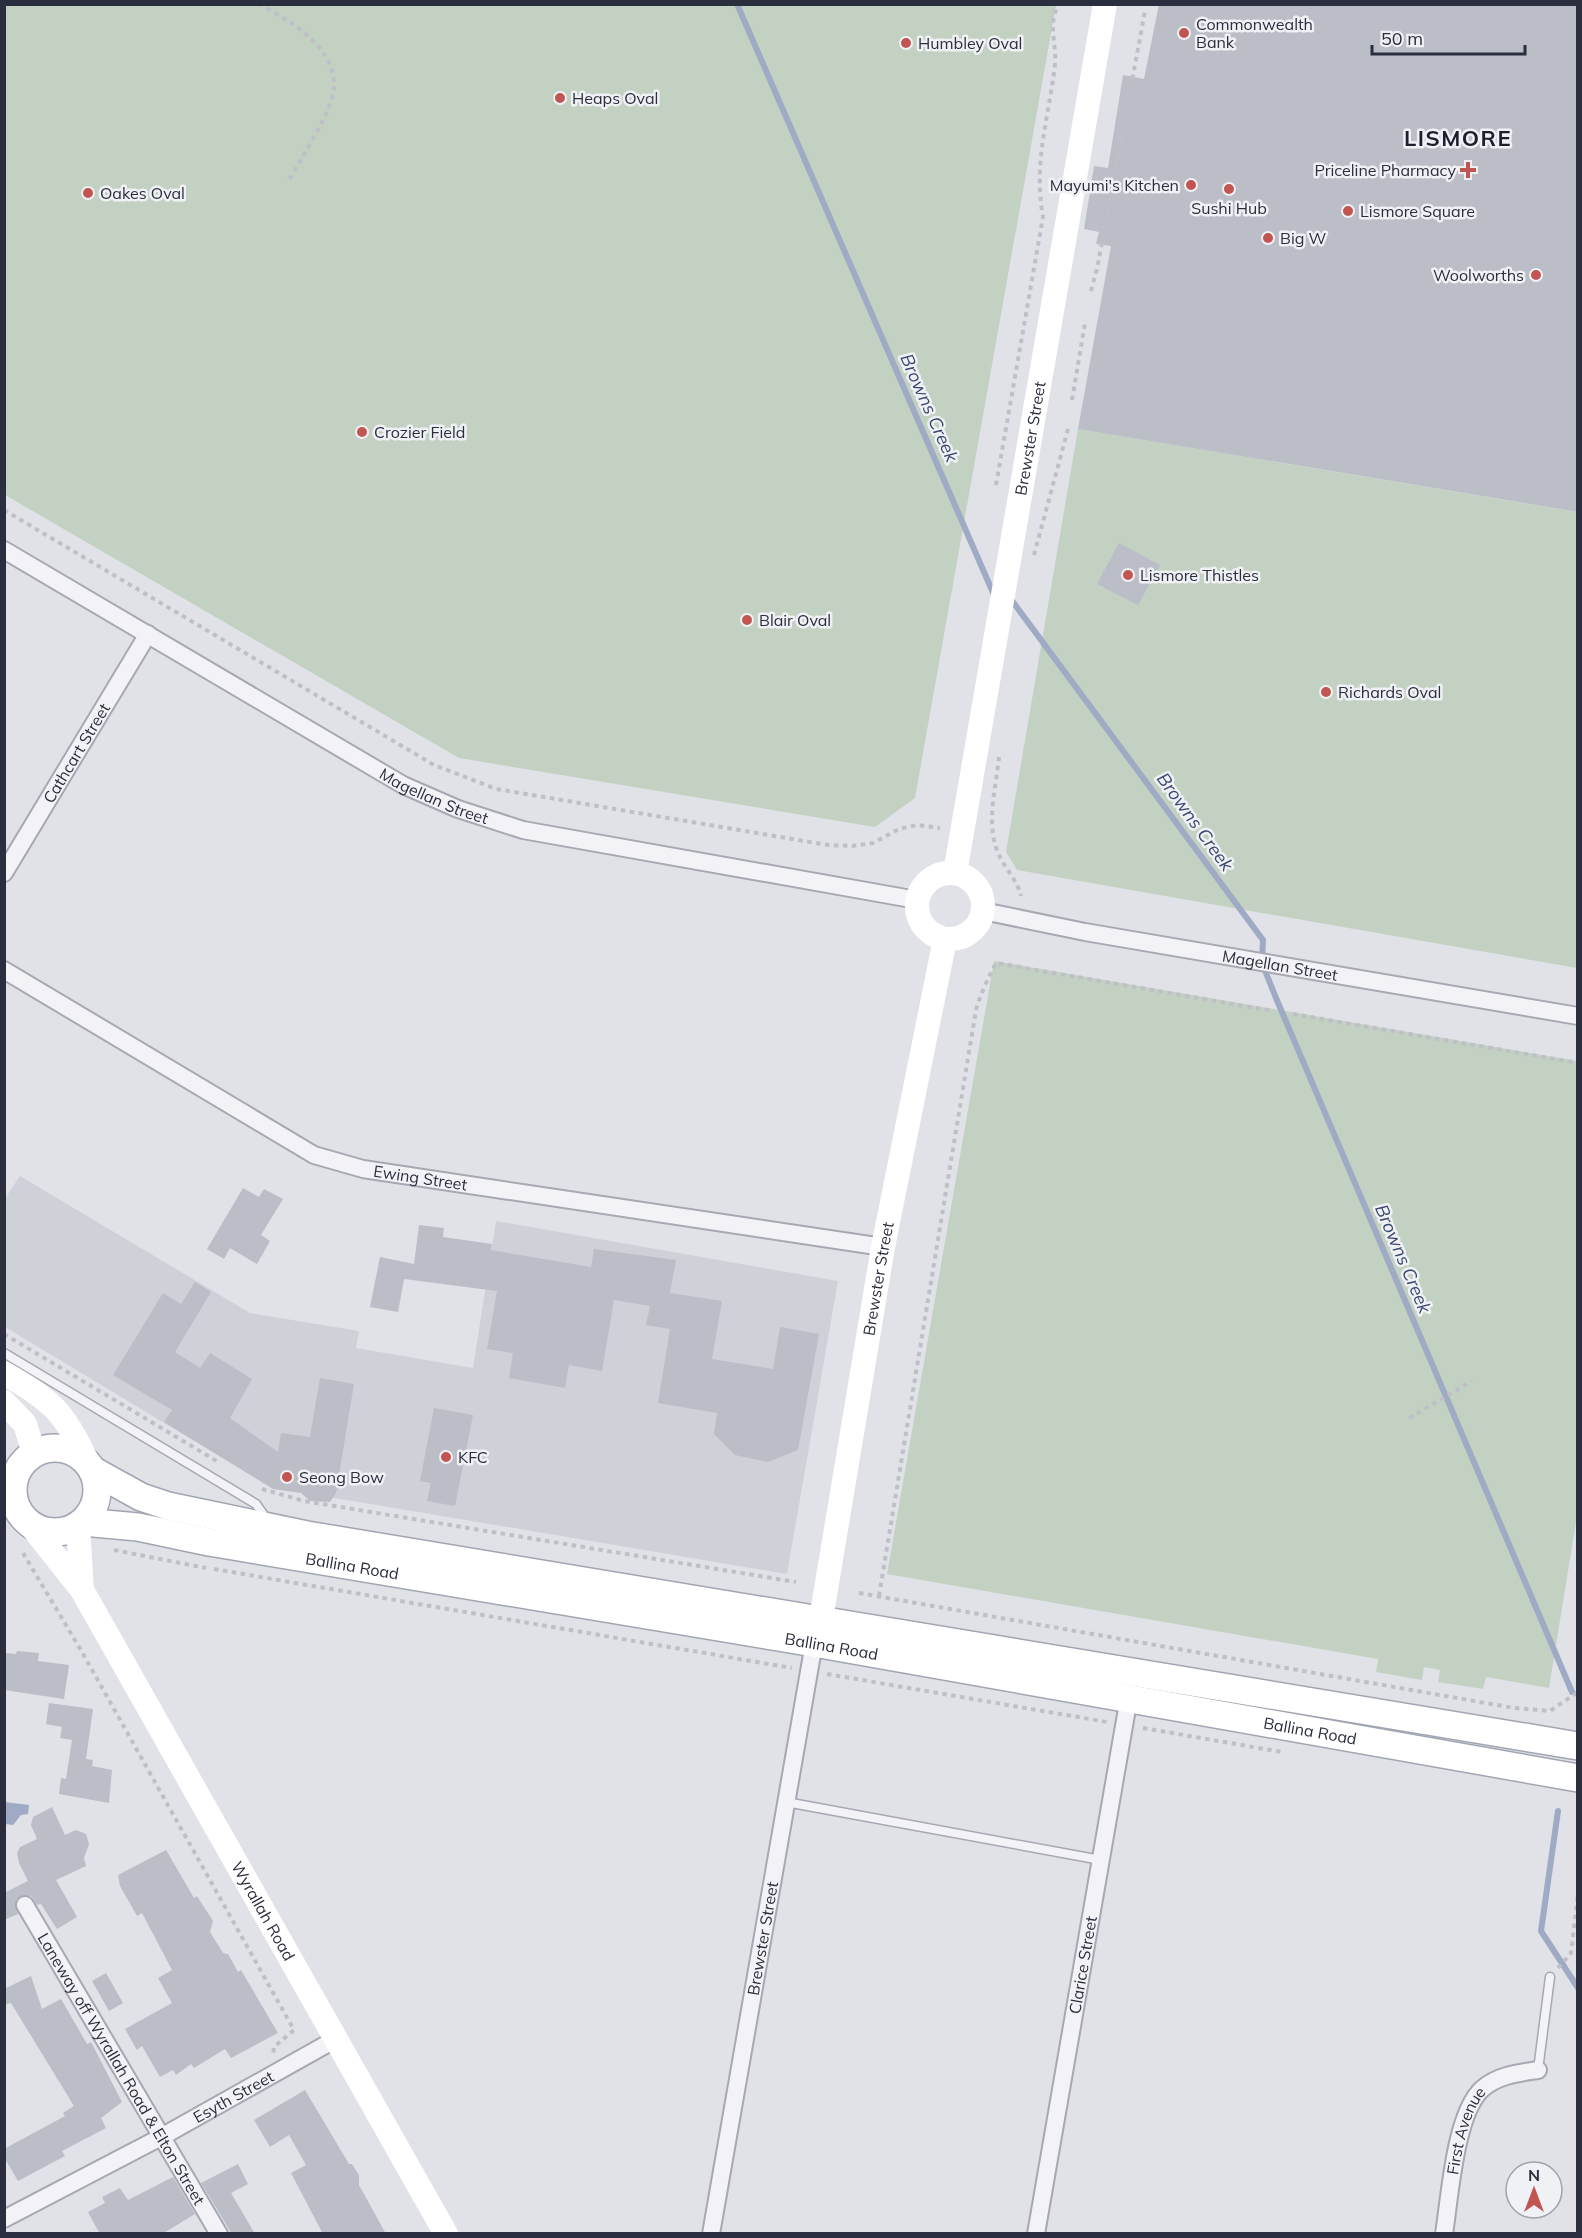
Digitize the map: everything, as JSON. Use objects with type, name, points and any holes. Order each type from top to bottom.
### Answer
[{"type":"main road","points":[[58,1448],[71,1450],[90,1466],[98,1495],[90,1514],[81,1524],[70,1530],[49,1532],[17,1514],[14,1481],[20,1460],[58,1448]]},
{"type":"main road","name":"Ballina Road","points":[[90,1466],[141,1497],[168,1506],[818,1631],[1129,1697],[1578,1779]]},
{"type":"main road","name":"Ballina Road","points":[[81,1524],[138,1527],[209,1542],[1578,1746]]},
{"type":"street","name":"Brewster Street","points":[[955,873],[1106,4]]},
{"type":"street","name":"Magellan Street","points":[[4,550],[404,785],[458,809],[523,830],[916,900]]},
{"type":"street","name":"Cathcart Street","points":[[4,873],[148,634]]},
{"type":"street","points":[[947,873],[955,873],[974,884],[981,896],[983,911],[973,931],[960,938],[945,939],[936,937],[922,926],[916,909],[916,900],[919,892],[931,879],[947,873]]},
{"type":"street","name":"Magellan Street","points":[[983,911],[1085,932],[1578,1016]]},
{"type":"street","name":"Brewster Street","points":[[711,2234],[818,1631],[883,1247],[945,939]]},
{"type":"street","name":"Ewing Street","points":[[4,970],[314,1155],[335,1162],[363,1169],[883,1247]]},
{"type":"street","points":[[4,1373],[34,1391],[56,1408],[70,1425],[90,1466]]},
{"type":"street","points":[[4,1402],[25,1424],[20,1460]]},
{"type":"street","name":"Wyrallah Road","points":[[17,1514],[82,1590],[334,2040],[446,2234]]},
{"type":"street","name":"Wyrallah Road","points":[[81,1524],[82,1590]]},
{"type":"street","name":"Clarice Street","points":[[1036,2234],[1129,1697]]},
{"type":"street","name":"Laneway off Wyrallah Road & Elton Street","points":[[25,1905],[219,2234]]},
{"type":"street","name":"Esyth Street","points":[[4,2218],[163,2136],[334,2040]]},
{"type":"street","name":"First Avenue","points":[[1444,2234],[1462,2125],[1470,2103],[1484,2088],[1506,2075],[1538,2070]]},
{"type":"lane","points":[[4,1353],[256,1504],[267,1516],[270,1527]]},
{"type":"lane","points":[[786,1802],[1101,1860]]},
{"type":"lane","points":[[1538,2070],[1550,1977]]},
{"type":"path","points":[[259,4],[309,37],[326,59],[334,80],[331,102],[289,180]]},
{"type":"path","points":[[996,485],[1043,217],[1038,187],[1040,147],[1054,64],[1052,32],[1059,4]]},
{"type":"path","points":[[1091,291],[1145,11]]},
{"type":"path","points":[[1072,400],[1085,323]]},
{"type":"path","points":[[1033,561],[1068,429]]},
{"type":"path","points":[[4,510],[434,765],[496,789],[828,845],[852,846],[873,843],[899,829],[917,825],[940,828]]},
{"type":"path","points":[[1000,748],[991,827],[998,855],[1019,888],[1020,896]]},
{"type":"path","points":[[879,1596],[975,1010],[996,963],[1273,1011]]},
{"type":"path","points":[[1293,1014],[1578,1063]]},
{"type":"path","points":[[4,1334],[229,1469]]},
{"type":"path","points":[[1409,1418],[1472,1381]]},
{"type":"path","points":[[259,1487],[269,1493],[304,1501],[796,1582]]},
{"type":"path","points":[[108,1546],[118,1552],[793,1669]]},
{"type":"path","points":[[22,1552],[82,1652],[294,2030],[272,2052],[280,2069]]},
{"type":"path","points":[[859,1593],[1514,1708],[1550,1711],[1578,1692]]},
{"type":"path","points":[[826,1674],[1110,1722]]},
{"type":"path","points":[[1571,1953],[1578,1893]]},
{"type":"shaded area","points":[[20,1176],[250,1313],[359,1331],[356,1348],[473,1368],[496,1221],[838,1281],[787,1574],[299,1492],[264,1483],[5,1327],[4,1200]]},
{"type":"green space","points":[[5,4],[1056,5],[915,798],[875,827],[459,758],[5,495]]},
{"type":"green space","points":[[1078,429],[1577,512],[1577,968],[1017,870],[1006,852]]},
{"type":"green space","points":[[994,961],[1577,1061],[1577,1516],[1549,1688],[1486,1677],[1483,1689],[1438,1682],[1440,1670],[1424,1667],[1422,1680],[1376,1672],[1378,1659],[887,1574]]},
{"type":"water","points":[[5,1802],[29,1805],[28,1814],[21,1815],[13,1825],[5,1824]]},
{"type":"building","name":"Lismore Square","points":[[1159,4],[1578,4],[1578,512],[1078,429],[1111,246],[1096,244],[1099,232],[1084,229],[1094,166],[1108,168],[1123,75],[1144,79]]},
{"type":"building","name":"Lismore Thistles","points":[[1119,543],[1160,565],[1138,605],[1097,584]]},
{"type":"building","points":[[243,1188],[259,1197],[264,1189],[283,1199],[261,1235],[270,1241],[257,1264],[230,1248],[224,1259],[207,1249]]},
{"type":"building","points":[[419,1225],[444,1228],[443,1237],[492,1244],[491,1250],[591,1267],[594,1249],[676,1260],[670,1293],[722,1301],[712,1359],[773,1369],[780,1327],[819,1334],[798,1450],[768,1462],[735,1455],[714,1434],[717,1413],[658,1403],[670,1329],[646,1325],[650,1306],[614,1300],[602,1371],[569,1365],[565,1388],[509,1378],[513,1353],[487,1349],[497,1291],[404,1279],[398,1312],[370,1307],[380,1257],[414,1264]]},
{"type":"building","points":[[195,1282],[211,1292],[175,1352],[200,1368],[210,1353],[252,1379],[230,1418],[278,1452],[281,1433],[310,1437],[320,1378],[354,1384],[336,1493],[330,1502],[310,1501],[301,1493],[273,1489],[164,1422],[172,1410],[113,1375],[163,1293],[181,1304]]},
{"type":"building","points":[[434,1408],[473,1415],[455,1506],[427,1501],[431,1483],[420,1481]]},
{"type":"building","points":[[17,1651],[39,1653],[38,1661],[69,1665],[64,1699],[4,1690],[6,1653],[16,1654]]},
{"type":"building","points":[[49,1703],[93,1709],[86,1759],[93,1760],[92,1766],[112,1770],[109,1803],[59,1794],[61,1778],[66,1779],[72,1740],[60,1738],[62,1727],[46,1724]]},
{"type":"building","points":[[52,1807],[65,1835],[76,1830],[86,1834],[89,1844],[84,1858],[86,1866],[56,1880],[77,1917],[57,1929],[41,1904],[37,1905],[31,1896],[24,1895],[16,1900],[18,1914],[4,1920],[4,1893],[28,1881],[17,1853],[20,1847],[37,1839],[31,1825],[33,1817]]},
{"type":"building","points":[[166,1850],[194,1898],[197,1896],[213,1921],[210,1932],[223,1953],[228,1954],[238,1972],[241,1970],[278,2033],[231,2058],[225,2049],[194,2068],[191,2064],[176,2075],[173,2070],[160,2077],[142,2046],[137,2050],[125,2029],[172,2003],[158,1978],[172,1970],[142,1913],[137,1916],[120,1886],[118,1875]]},
{"type":"building","points":[[106,1973],[123,2003],[109,2011],[92,1981]]},
{"type":"building","points":[[31,1976],[42,2009],[61,1999],[87,2044],[91,2042],[122,2102],[101,2118],[106,2128],[62,2151],[65,2156],[18,2181],[4,2157],[4,2149],[65,2116],[63,2113],[74,2106],[11,2003],[4,2005],[4,1989]]},
{"type":"building","points":[[305,2090],[349,2164],[352,2164],[359,2175],[359,2185],[386,2234],[323,2234],[291,2173],[306,2165],[289,2135],[270,2147],[254,2120]]},
{"type":"building","points":[[238,2164],[248,2184],[231,2193],[255,2234],[232,2234],[201,2183]]},
{"type":"building","points":[[173,2177],[195,2214],[162,2234],[100,2234],[88,2212],[105,2203],[102,2197],[120,2188],[128,2200]]},
{"type":"waterway","name":"Browns Creek","points":[[737,4],[994,595]]},
{"type":"waterway","name":"Browns Creek","points":[[1010,598],[1263,940],[1262,963],[1276,998],[1572,1692]]},
{"type":"waterway","points":[[1558,1811],[1541,1931],[1578,1988]]},
{"type":"place","name":"Commonwealth Bank","points":[[1184,33]]},
{"type":"place","name":"Humbley Oval","points":[[906,43]]},
{"type":"place","name":"Heaps Oval","points":[[560,98]]},
{"type":"place","name":"Priceline Pharmacy","points":[[1468,170]]},
{"type":"place","name":"Mayumi's Kitchen","points":[[1191,185]]},
{"type":"place","name":"Sushi Hub","points":[[1229,189]]},
{"type":"place","name":"Oakes Oval","points":[[88,193]]},
{"type":"place","name":"Lismore Square","points":[[1348,211]]},
{"type":"place","name":"Big W","points":[[1268,238]]},
{"type":"place","name":"Woolworths","points":[[1536,275]]},
{"type":"place","name":"Crozier Field","points":[[362,432]]},
{"type":"place","name":"Lismore Thistles","points":[[1128,575]]},
{"type":"place","name":"Blair Oval","points":[[747,620]]},
{"type":"place","name":"Richards Oval","points":[[1326,692]]},
{"type":"place","name":"KFC","points":[[446,1457]]},
{"type":"place","name":"Seong Bow","points":[[287,1477]]},
{"type":"district","name":"LISMORE","points":[[1458,138]]}]
